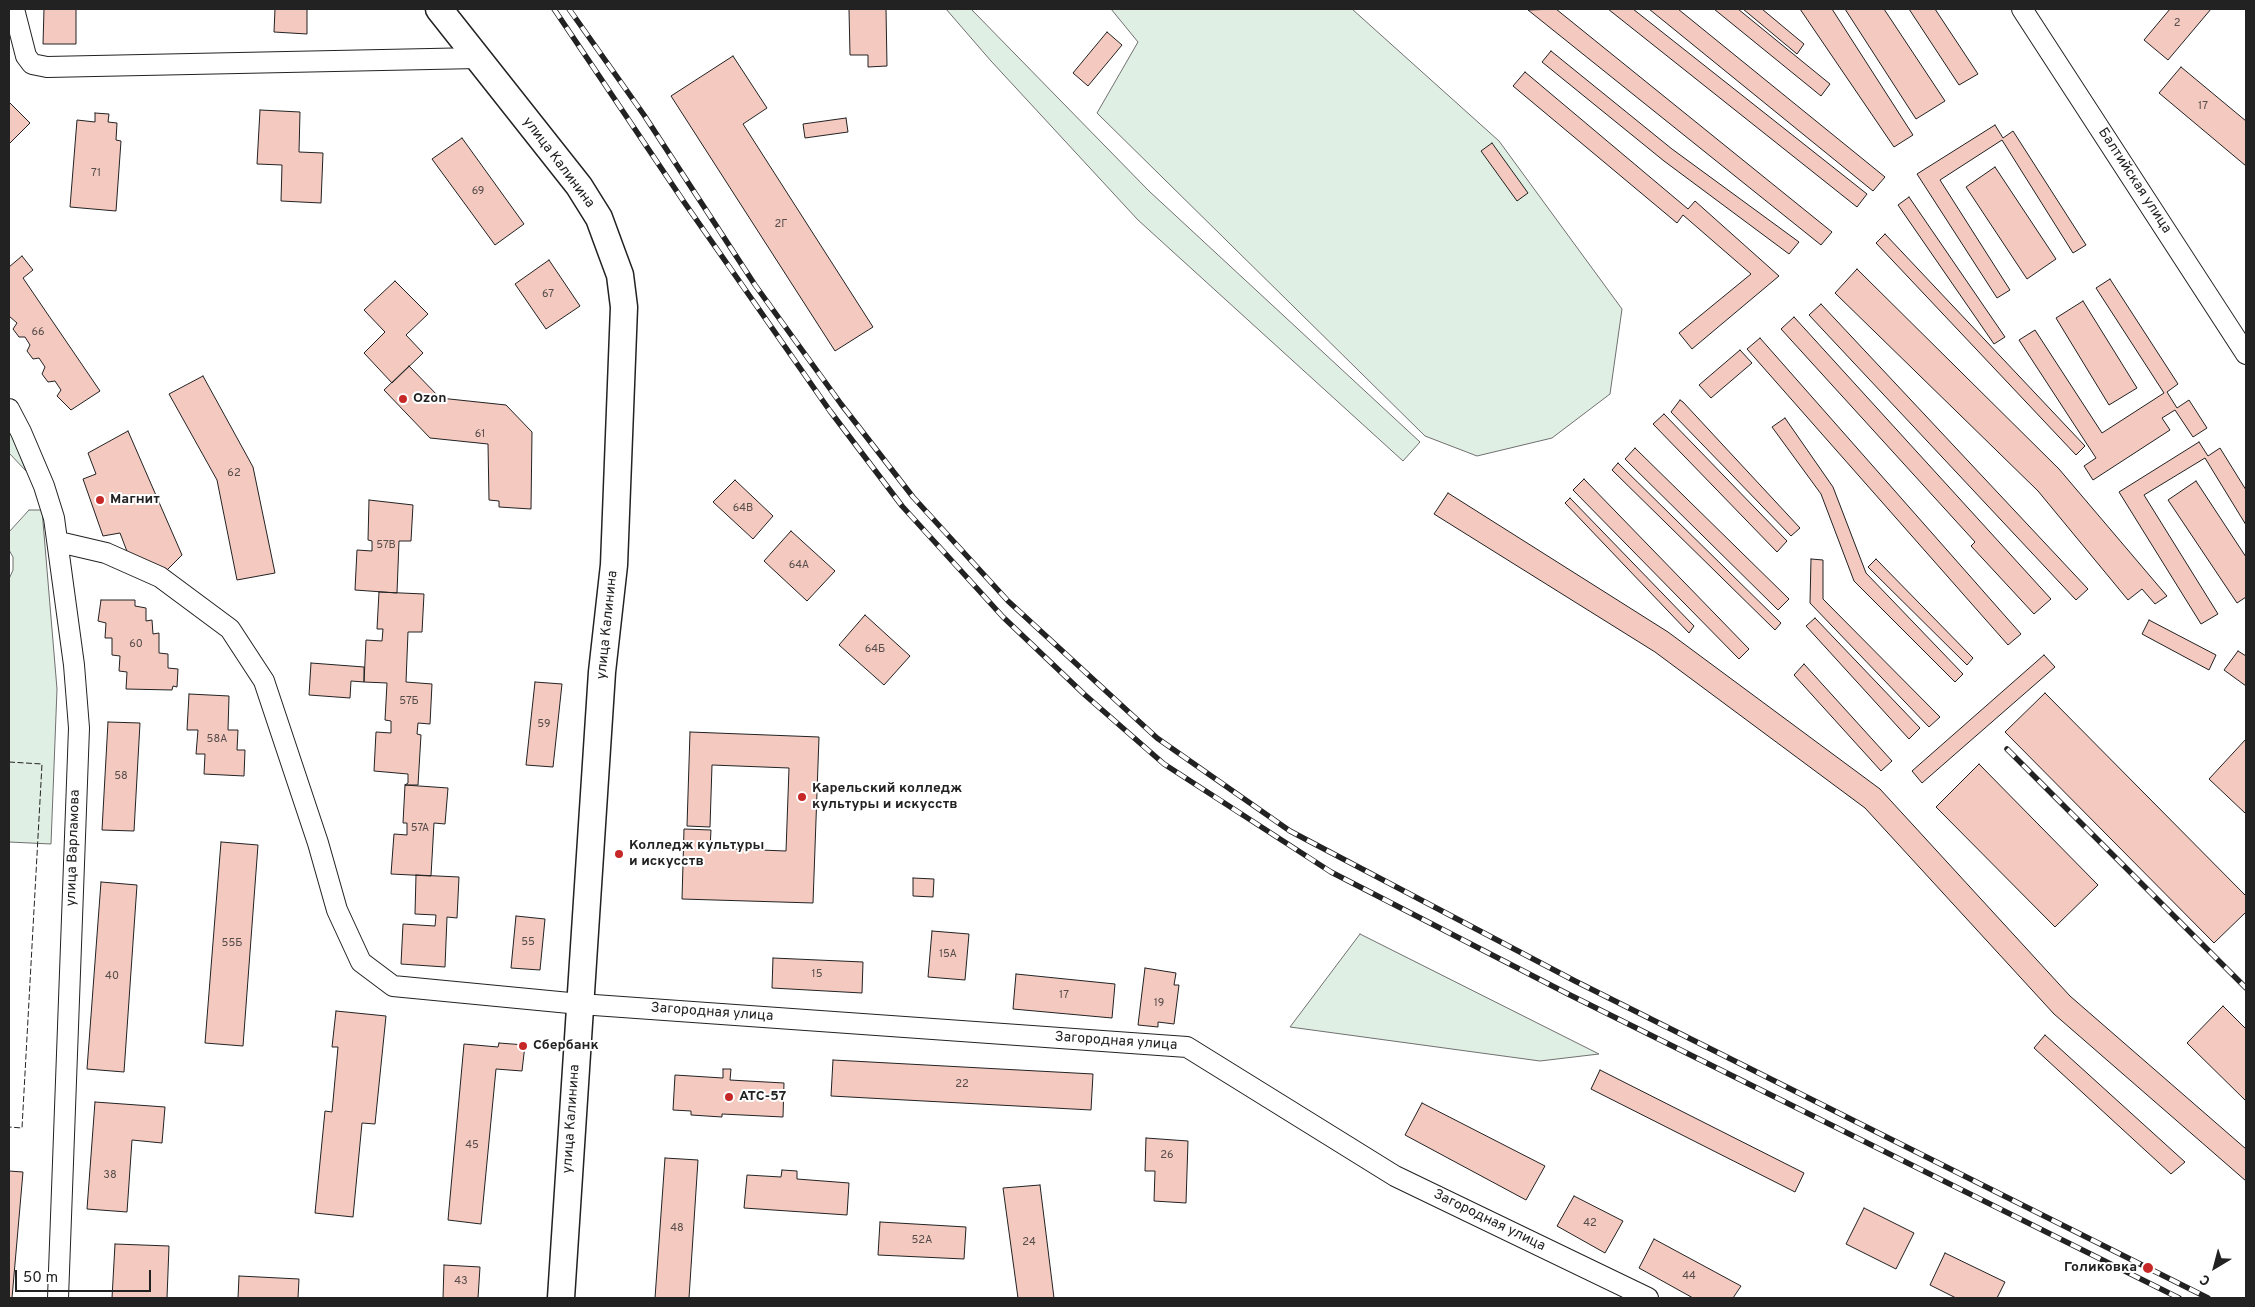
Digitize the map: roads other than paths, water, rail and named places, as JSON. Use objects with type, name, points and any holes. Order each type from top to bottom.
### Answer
[{"type":"main road","name":"улица Калинина","points":[[439,9],[579,186],[599,218],[620,275],[624,307],[614,565],[602,672],[561,1298]]},
{"type":"street","name":"Балтийская улица","points":[[2022,9],[2246,354]]},
{"type":"street","points":[[15,13],[26,56],[32,64],[47,66],[478,58]]},
{"type":"street","name":"улица Варламова","points":[[9,409],[44,486],[59,542],[74,665],[79,728],[58,1298]]},
{"type":"street","name":"Загородная улица","points":[[59,542],[90,549],[130,562],[160,577],[230,629],[264,681],[318,843],[337,910],[361,962],[393,986],[580,1004],[1187,1047],[1395,1176],[1648,1298]]},
{"type":"railway","points":[[554,9],[684,202],[830,411],[902,506],[1003,617],[1085,695],[1164,764],[1331,872],[1568,994],[2179,1298]]},
{"type":"railway","points":[[569,9],[644,115],[755,285],[841,404],[913,497],[1008,601],[1157,738],[1290,831],[1575,981],[2208,1298]]},
{"type":"railway","points":[[2007,749],[2246,988]]},
{"type":"place","name":"Ozon","points":[[403,399]]},
{"type":"place","name":"Магнит","points":[[100,500]]},
{"type":"place","name":"Карельский колледж культуры и искусств","points":[[802,797]]},
{"type":"place","name":"Колледж культуры и искусств","points":[[619,854]]},
{"type":"place","name":"Сбербанк","points":[[523,1046]]},
{"type":"place","name":"АТС-57","points":[[729,1097]]},
{"type":"place","name":"Голиковка","points":[[2148,1268]]}]
